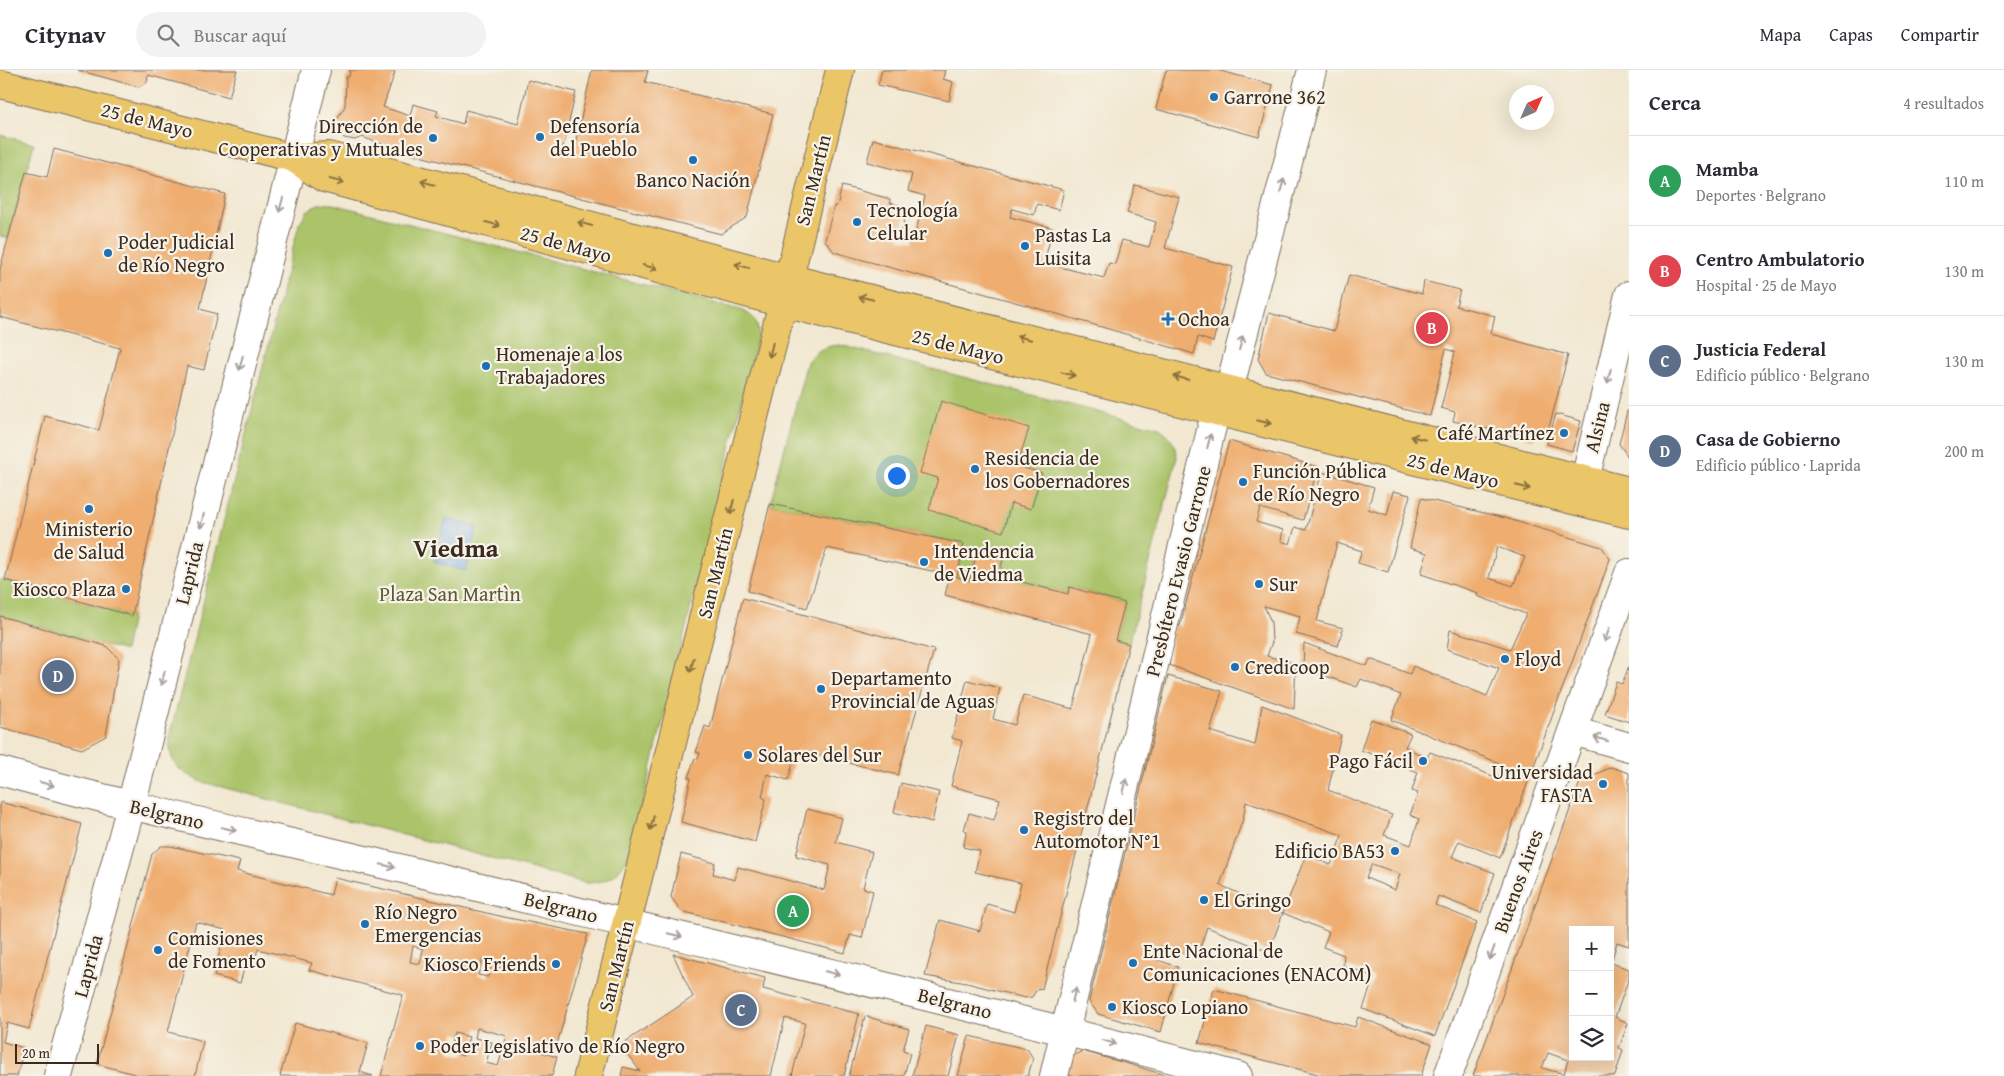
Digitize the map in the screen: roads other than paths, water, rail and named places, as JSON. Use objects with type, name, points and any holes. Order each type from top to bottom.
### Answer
[{"type":"main road","name":"San Martín","points":[[588,1076],[840,70]]},
{"type":"main road","name":"25 de Mayo","points":[[0,84],[294,158],[329,156],[786,290],[1582,490],[1629,491]]},
{"type":"main road","name":"25 de Mayo","points":[[1582,490],[1629,514]]},
{"type":"street","name":"Laprida","points":[[58,1076],[131,806],[276,222],[316,70]]},
{"type":"street","name":"Presbítero Evasio Garrone","points":[[1054,1076],[1223,400],[1312,70]]},
{"type":"street","name":"Alsina","points":[[1582,490],[1629,295]]},
{"type":"street","name":"Buenos Aires","points":[[1448,1076],[1629,573]]},
{"type":"street","points":[[1573,731],[1629,747]]},
{"type":"street","name":"Belgrano","points":[[0,771],[131,806],[627,923],[1066,1030],[1238,1076]]},
{"type":"water","points":[[446,518],[477,527],[466,571],[434,562]]},
{"type":"place","name":"Garrone 362","points":[[1214,97]]},
{"type":"place","name":"Defensoría del Pueblo","points":[[540,137]]},
{"type":"place","name":"Dirección de Cooperativas y Mutuales","points":[[433,138]]},
{"type":"place","name":"Banco Nación","points":[[693,160]]},
{"type":"place","name":"Tecnología Celular","points":[[857,222]]},
{"type":"place","name":"Pastas La Luisita","points":[[1025,246]]},
{"type":"place","name":"Poder Judicial de Río Negro","points":[[108,253]]},
{"type":"place","name":"Ochoa","points":[[1168,319]]},
{"type":"place","name":"Centro Ambulatorio","points":[[1432,328]]},
{"type":"place","name":"Homenaje a los Trabajadores","points":[[486,366]]},
{"type":"place","name":"Café Martínez","points":[[1564,433]]},
{"type":"place","name":"Residencia de los Gobernadores","points":[[975,469]]},
{"type":"place","name":"Función Pública de Río Negro","points":[[1243,482]]},
{"type":"place","name":"Ministerio de Salud","points":[[89,509]]},
{"type":"place","name":"Intendencia de Viedma","points":[[924,562]]},
{"type":"place","name":"Sur","points":[[1259,584]]},
{"type":"place","name":"Kiosco Plaza","points":[[126,589]]},
{"type":"place","name":"Floyd","points":[[1505,659]]},
{"type":"place","name":"Credicoop","points":[[1235,667]]},
{"type":"place","name":"Casa de Gobierno","points":[[58,676]]},
{"type":"place","name":"Departamento Provincial de Aguas","points":[[821,689]]},
{"type":"place","name":"Solares del Sur","points":[[748,755]]},
{"type":"place","name":"Pago Fácil","points":[[1423,761]]},
{"type":"place","name":"Universidad FASTA","points":[[1603,784]]},
{"type":"place","name":"Registro del Automotor N°1","points":[[1024,830]]},
{"type":"place","name":"Edificio BA53","points":[[1395,851]]},
{"type":"place","name":"El Gringo","points":[[1204,900]]},
{"type":"place","name":"Mamba","points":[[793,911]]},
{"type":"place","name":"Río Negro Emergencias","points":[[365,924]]},
{"type":"place","name":"Comisiones de Fomento","points":[[158,950]]},
{"type":"place","name":"Ente Nacional de Comunicaciones (ENACOM)","points":[[1133,963]]},
{"type":"place","name":"Kiosco Friends","points":[[556,964]]},
{"type":"place","name":"Kiosco Lopiano","points":[[1112,1007]]},
{"type":"place","name":"Justicia Federal","points":[[741,1010]]},
{"type":"place","name":"Poder Legislativo de Río Negro","points":[[420,1046]]},
{"type":"district","name":"Viedma","points":[[456,548]]},
{"type":"park label","name":"Plaza San Martìn","points":[[450,594]]}]
